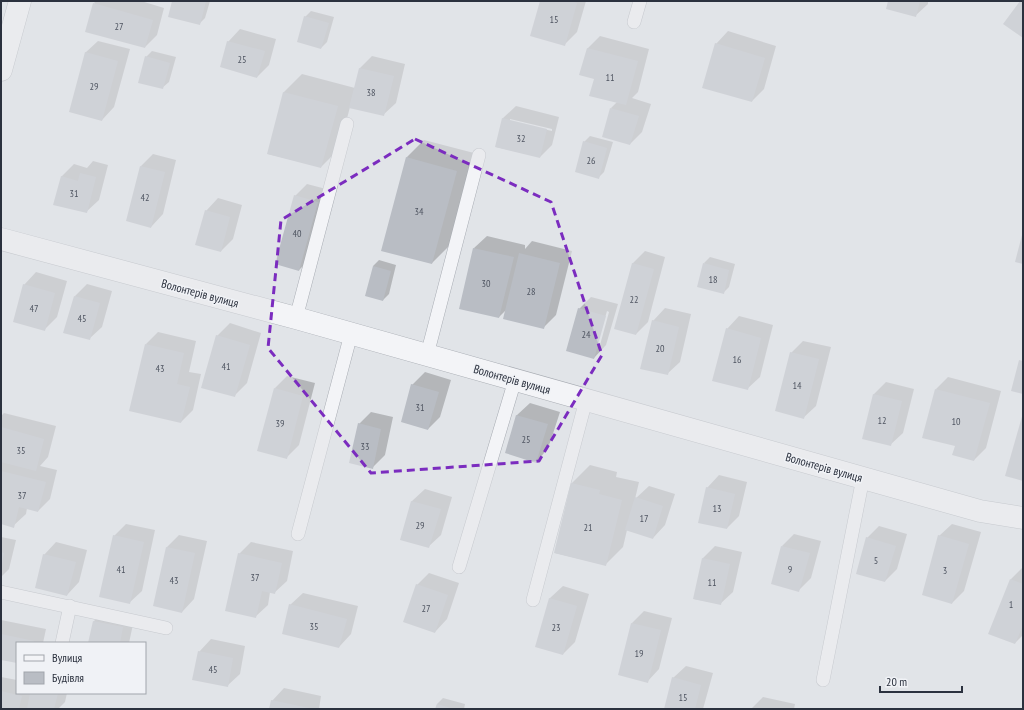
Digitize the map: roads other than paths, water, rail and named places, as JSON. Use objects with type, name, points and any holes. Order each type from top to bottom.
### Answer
[{"type":"street","points":[[1,70],[20,1]]},
{"type":"street","name":"Волонтерів вулиця","points":[[1,239],[296,318],[980,511],[1023,518]]},
{"type":"lane","points":[[634,22],[640,1]]},
{"type":"lane","points":[[296,318],[347,124]]},
{"type":"lane","points":[[427,355],[479,155]]},
{"type":"lane","points":[[298,534],[351,334]]},
{"type":"lane","points":[[459,567],[515,380]]},
{"type":"lane","points":[[533,600],[586,400]]},
{"type":"lane","points":[[823,680],[863,478]]},
{"type":"lane","points":[[1,592],[166,628]]},
{"type":"lane","points":[[62,642],[70,606]]}]
